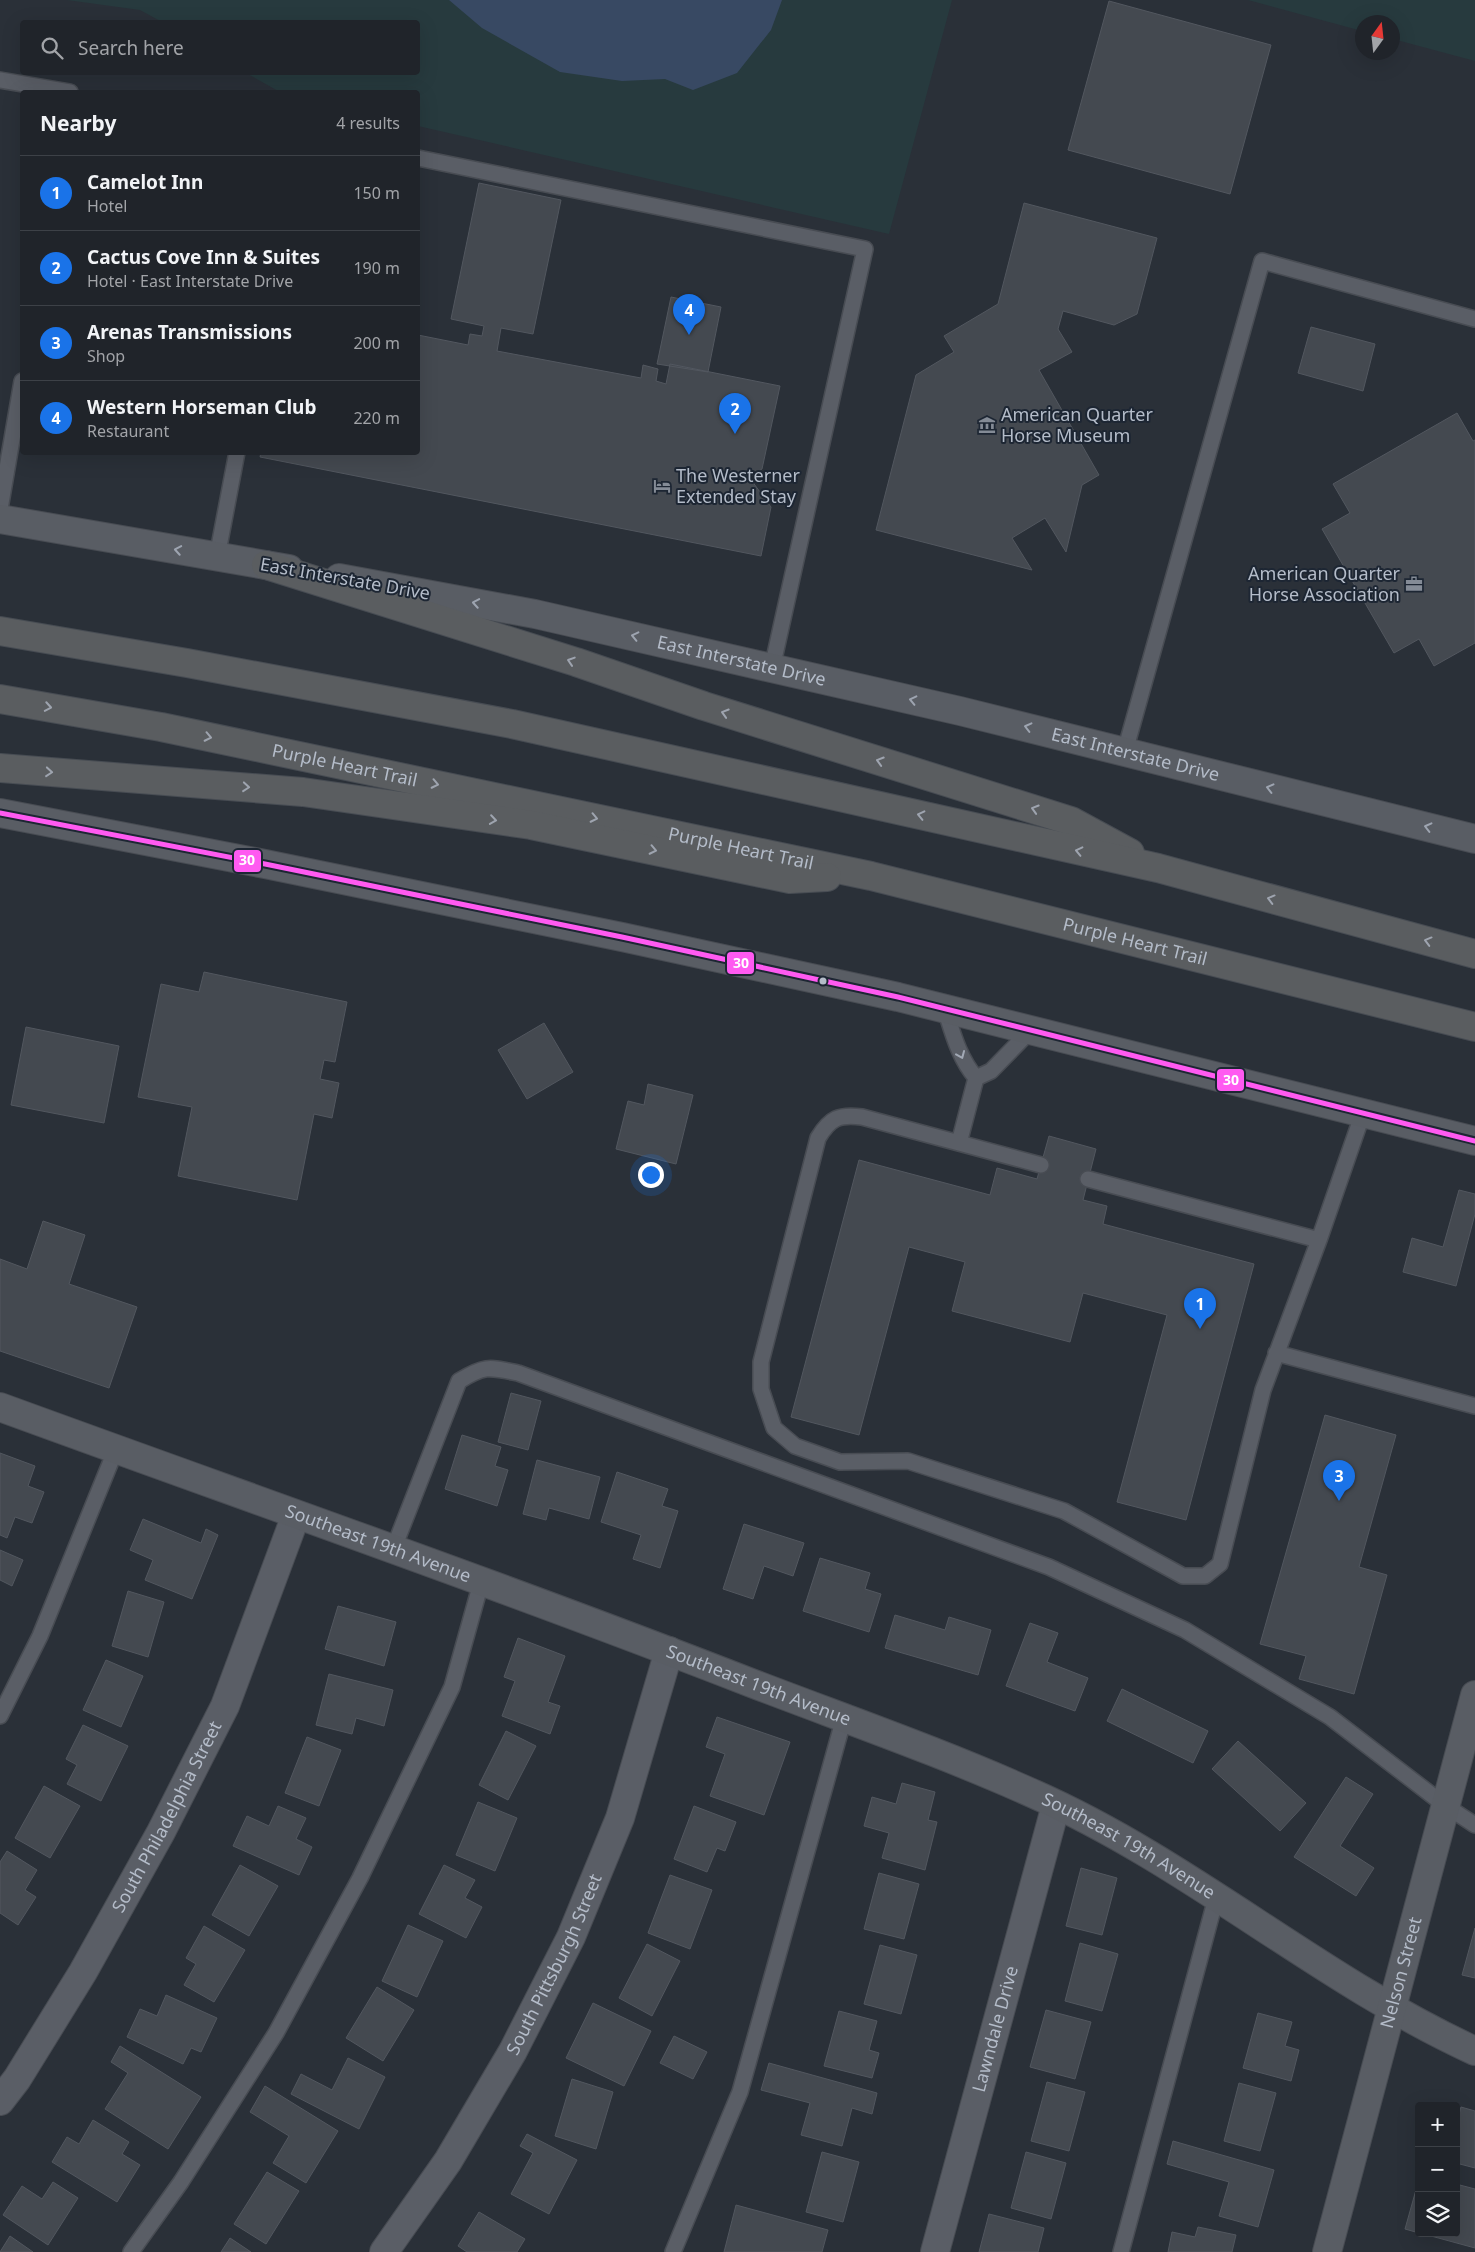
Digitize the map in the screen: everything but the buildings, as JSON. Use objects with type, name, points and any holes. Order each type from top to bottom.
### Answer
[{"type":"highway","points":[[266,565],[576,662],[704,706],[1071,821],[1158,868]]},
{"type":"highway","points":[[0,630],[197,664],[512,724],[1158,868],[1475,954]]},
{"type":"highway","name":"Purple Heart Trail","points":[[0,699],[162,727],[871,876],[1475,1027]]},
{"type":"highway","points":[[0,768],[303,792],[531,825],[790,879],[871,876]]},
{"type":"main road","name":"East Interstate Drive","points":[[0,519],[535,614],[951,708],[1475,839]]},
{"type":"main road","points":[[0,813],[275,866],[622,937],[945,1009],[1475,1141]]},
{"type":"main road","name":"Southeast 19th Avenue","points":[[0,1407],[669,1651],[946,1758],[1056,1805],[1130,1843],[1393,2008],[1475,2051]]},
{"type":"main road","name":"Nelson Street","points":[[1327,2252],[1475,1695]]},
{"type":"street","name":"South Philadelphia Street","points":[[0,2101],[17,2079],[83,1972],[161,1832],[225,1706],[296,1515]]},
{"type":"street","name":"South Pittsburgh Street","points":[[384,2252],[448,2161],[513,2051],[571,1937],[620,1818],[669,1651]]},
{"type":"street","name":"Lawndale Drive","points":[[935,2252],[1056,1805]]},
{"type":"lane","points":[[0,80],[58,90]]},
{"type":"lane","points":[[420,158],[865,249],[772,668]]},
{"type":"lane","points":[[1125,751],[1262,260],[1475,319]]},
{"type":"lane","points":[[0,509],[20,393]]},
{"type":"lane","points":[[217,557],[236,455]]},
{"type":"lane","points":[[945,1009],[959,1052],[966,1066],[976,1078]]},
{"type":"lane","points":[[976,1078],[991,1071],[1031,1030]]},
{"type":"lane","points":[[959,1143],[976,1078]]},
{"type":"lane","points":[[1041,1165],[862,1116],[850,1115],[836,1118],[826,1125],[818,1138],[761,1362],[761,1389],[774,1428],[795,1446],[840,1462],[908,1461],[1064,1511],[1182,1576],[1205,1576],[1220,1564],[1263,1390],[1319,1240],[1363,1114]]},
{"type":"lane","points":[[1088,1178],[1319,1240]]},
{"type":"lane","points":[[1276,1354],[1475,1406]]},
{"type":"lane","points":[[393,1550],[459,1381],[478,1369],[493,1367],[518,1373],[1049,1567],[1185,1630],[1330,1717],[1446,1806],[1475,1825]]},
{"type":"lane","points":[[0,1716],[40,1636],[116,1449]]},
{"type":"lane","points":[[132,2252],[181,2182],[276,2033],[360,1878],[452,1687],[481,1582]]},
{"type":"lane","points":[[673,2252],[740,2092],[844,1718]]},
{"type":"lane","points":[[1121,2252],[1216,1898]]},
{"type":"green space","points":[[67,0],[952,0],[889,234],[420,126],[420,90],[276,90],[250,75],[420,75],[420,20],[158,20],[140,10]]},
{"type":"green space","points":[[1248,0],[1475,0],[1475,61],[1400,41],[1400,15],[1355,15],[1355,29]]},
{"type":"water","points":[[449,0],[782,0],[771,30],[737,73],[693,90],[665,79],[622,81],[560,72],[482,28]]},
{"type":"transit line","name":"30","points":[[0,813],[265,864],[622,937],[898,997],[1475,1141]]},
{"type":"place","name":"Western Horseman Club","points":[[689,335]]},
{"type":"place","name":"American Quarter Horse Museum","points":[[987,425]]},
{"type":"place","name":"Cactus Cove Inn & Suites","points":[[735,434]]},
{"type":"place","name":"The Westerner Extended Stay","points":[[662,486]]},
{"type":"place","name":"American Quarter Horse Association","points":[[1414,584]]},
{"type":"place","name":"Camelot Inn","points":[[1200,1329]]},
{"type":"place","name":"Arenas Transmissions","points":[[1339,1501]]}]
